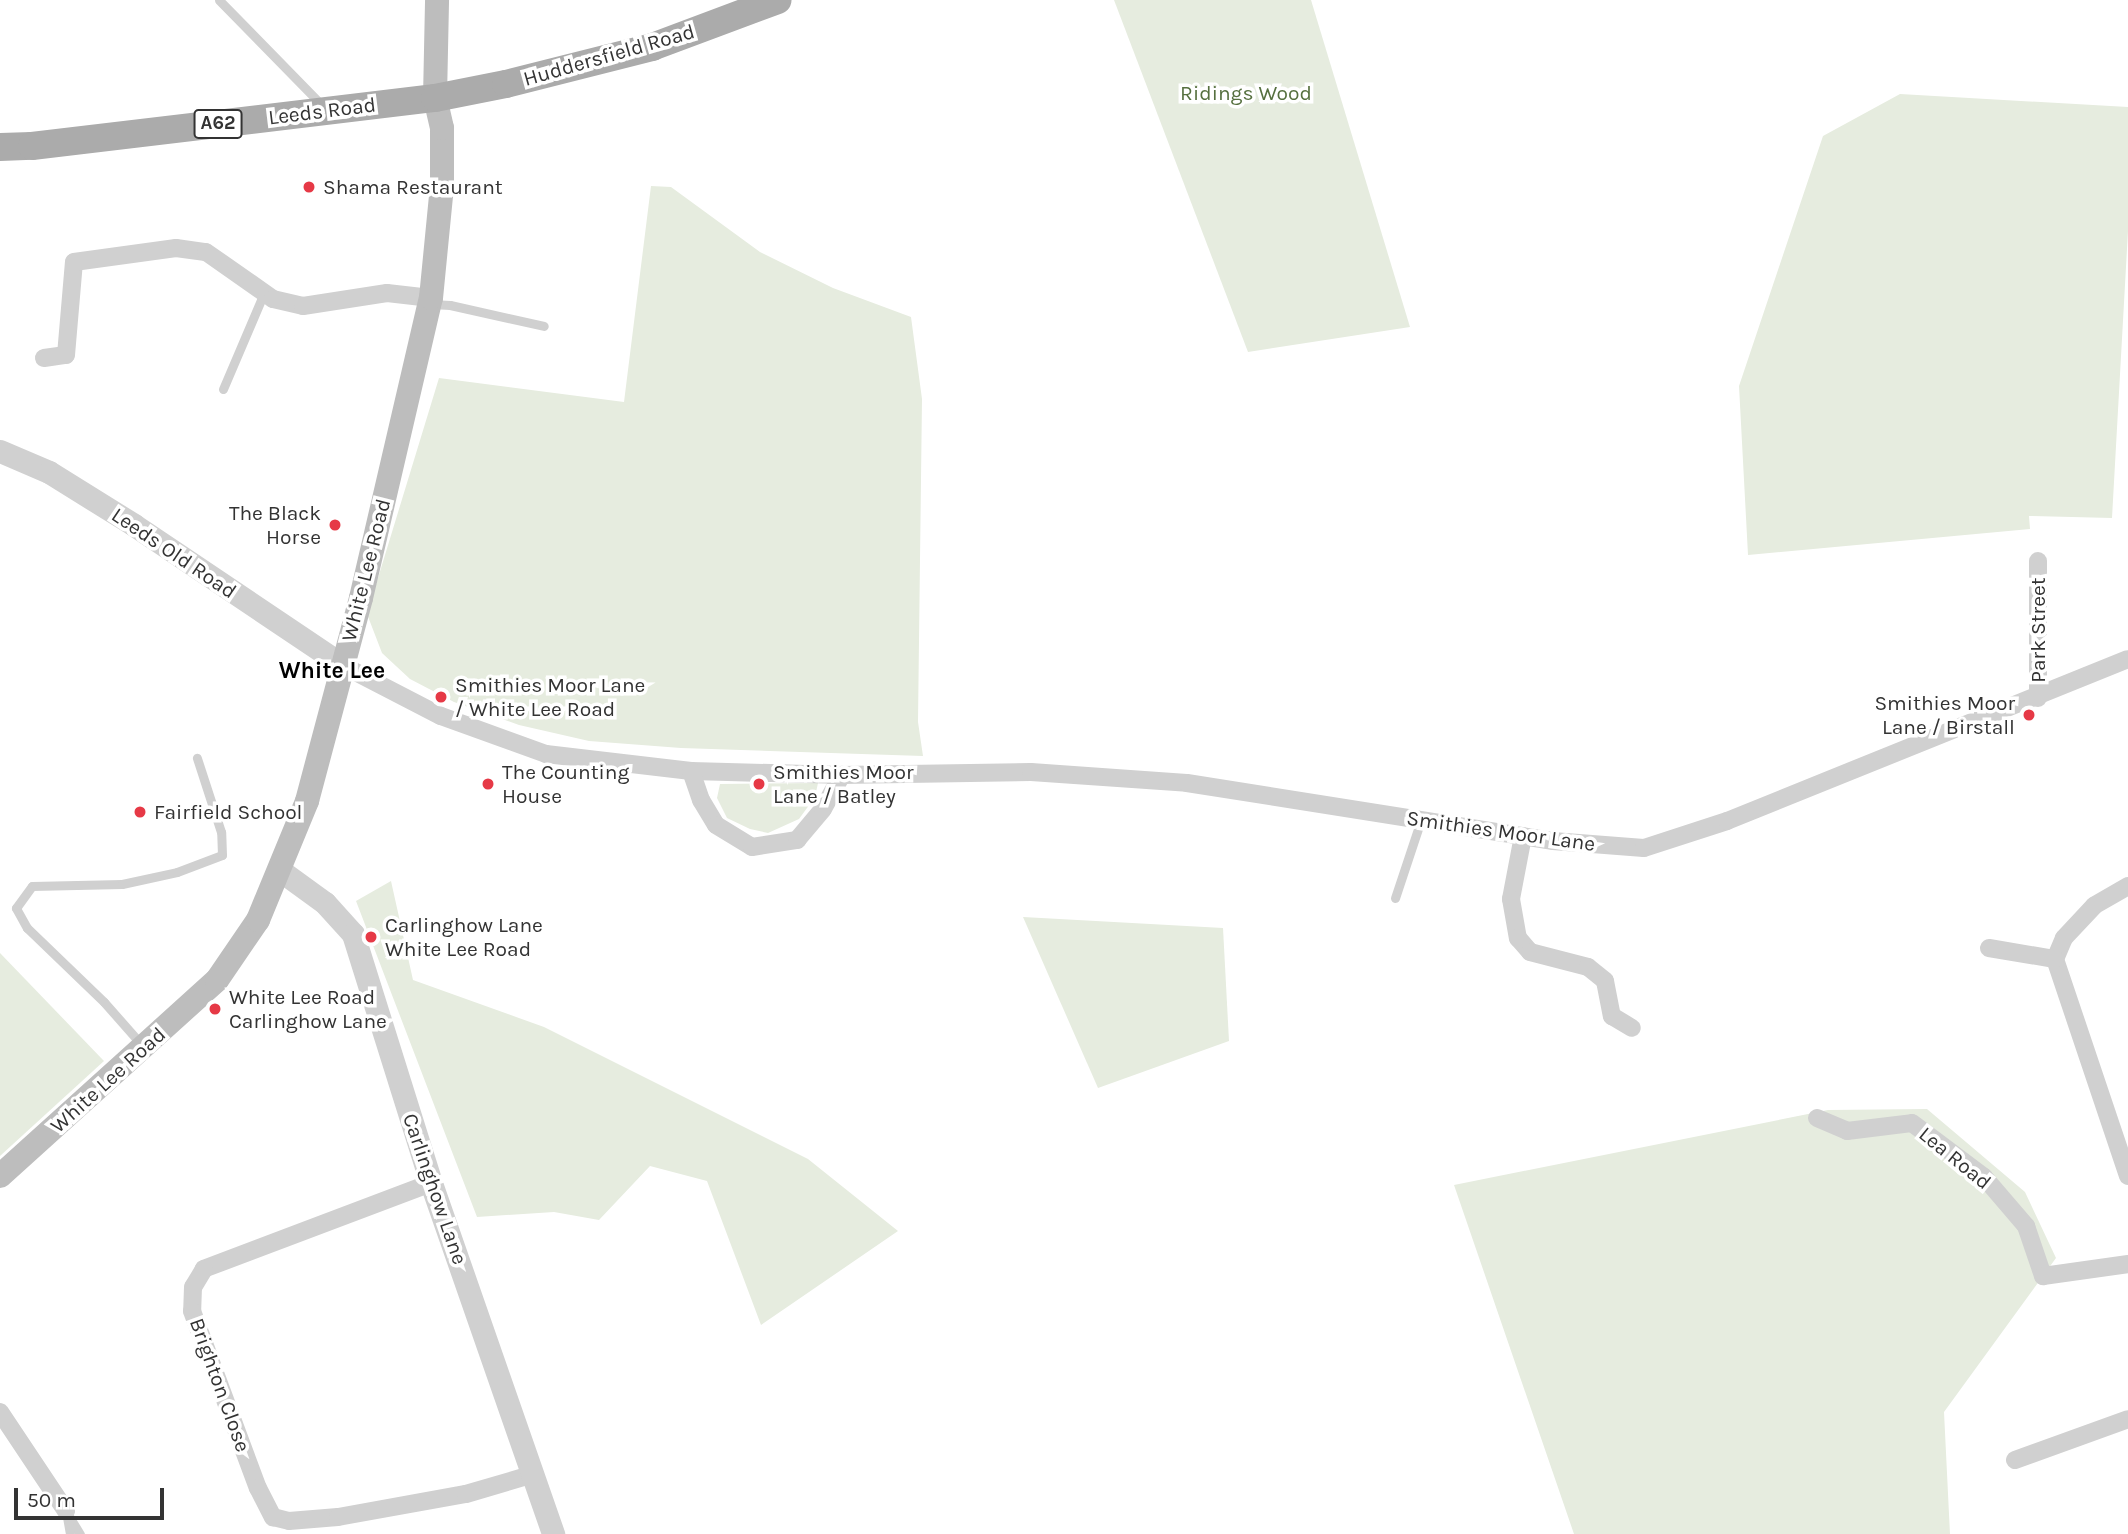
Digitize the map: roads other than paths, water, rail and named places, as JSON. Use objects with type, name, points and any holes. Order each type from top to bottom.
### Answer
[{"type":"main road","name":"White Lee Road","points":[[0,1176],[217,981],[258,920],[281,871],[307,801],[430,301],[442,185],[442,128],[435,98],[437,0]]},
{"type":"main road","name":"Huddersfield Road","points":[[435,98],[506,84],[652,47],[778,0]]},
{"type":"main road","name":"Leeds Road","points":[[0,147],[32,146],[435,98]]},
{"type":"street","points":[[44,358],[66,355],[73,254],[176,248],[205,251],[273,299],[303,306],[387,293],[430,301]]},
{"type":"street","name":"Leeds Old Road","points":[[0,451],[49,472],[113,512],[342,665]]},
{"type":"street","name":"Park Street","points":[[2038,561],[2038,698]]},
{"type":"street","name":"Smithies Moor Lane","points":[[342,665],[441,716],[546,754],[691,771],[842,775],[1031,772],[1187,783],[1523,836],[1644,848],[1727,821],[2038,698],[2128,659]]},
{"type":"street","points":[[691,771],[701,800],[716,825],[752,846],[797,840],[823,808],[842,775]]},
{"type":"street","points":[[1523,836],[1511,899],[1518,939],[1530,952],[1588,967],[1605,981],[1612,1016],[1632,1028]]},
{"type":"street","name":"Carlinghow Lane","points":[[281,871],[325,903],[352,934],[431,1183],[553,1534]]},
{"type":"street","points":[[2128,886],[2094,906],[2064,938],[2055,959],[2128,1177]]},
{"type":"street","points":[[1989,948],[2055,959]]},
{"type":"street","name":"Lea Road","points":[[1817,1118],[1847,1131],[1912,1123],[1992,1187],[2026,1226],[2043,1276],[2128,1264]]},
{"type":"street","name":"Brighton Close","points":[[431,1183],[204,1269],[193,1287],[192,1311],[258,1488],[274,1517],[289,1521],[338,1517],[466,1494],[534,1474]]},
{"type":"street","points":[[0,1412],[66,1511]]},
{"type":"street","points":[[2015,1460],[2128,1419]]},
{"type":"lane","points":[[219,0],[328,111]]},
{"type":"lane","points":[[223,389],[264,293]]},
{"type":"lane","points":[[430,301],[544,327]]},
{"type":"lane","points":[[145,1048],[104,1002],[27,928],[16,908],[32,886],[122,884],[177,872],[222,855],[222,832],[197,758]]},
{"type":"lane","points":[[1395,898],[1421,820]]},
{"type":"lane","points":[[66,1511],[70,1534]]},
{"type":"lane","points":[[66,1511],[80,1534]]},
{"type":"place","name":"Shama Restaurant","points":[[309,187]]},
{"type":"place","name":"The Black Horse","points":[[335,525]]},
{"type":"place","name":"Smithies Moor Lane / White Lee Road","points":[[441,697]]},
{"type":"place","name":"Smithies Moor Lane / Birstall","points":[[2029,715]]},
{"type":"place","name":"The Counting House","points":[[488,784]]},
{"type":"place","name":"Smithies Moor Lane / Batley","points":[[759,784]]},
{"type":"place","name":"Fairfield School","points":[[140,812]]},
{"type":"place","name":"Carlinghow Lane White Lee Road","points":[[371,937]]},
{"type":"place","name":"White Lee Road Carlinghow Lane","points":[[215,1009]]},
{"type":"district","name":"White Lee","points":[[332,671]]},
{"type":"park label","name":"Ridings Wood","points":[[1246,93]]}]
